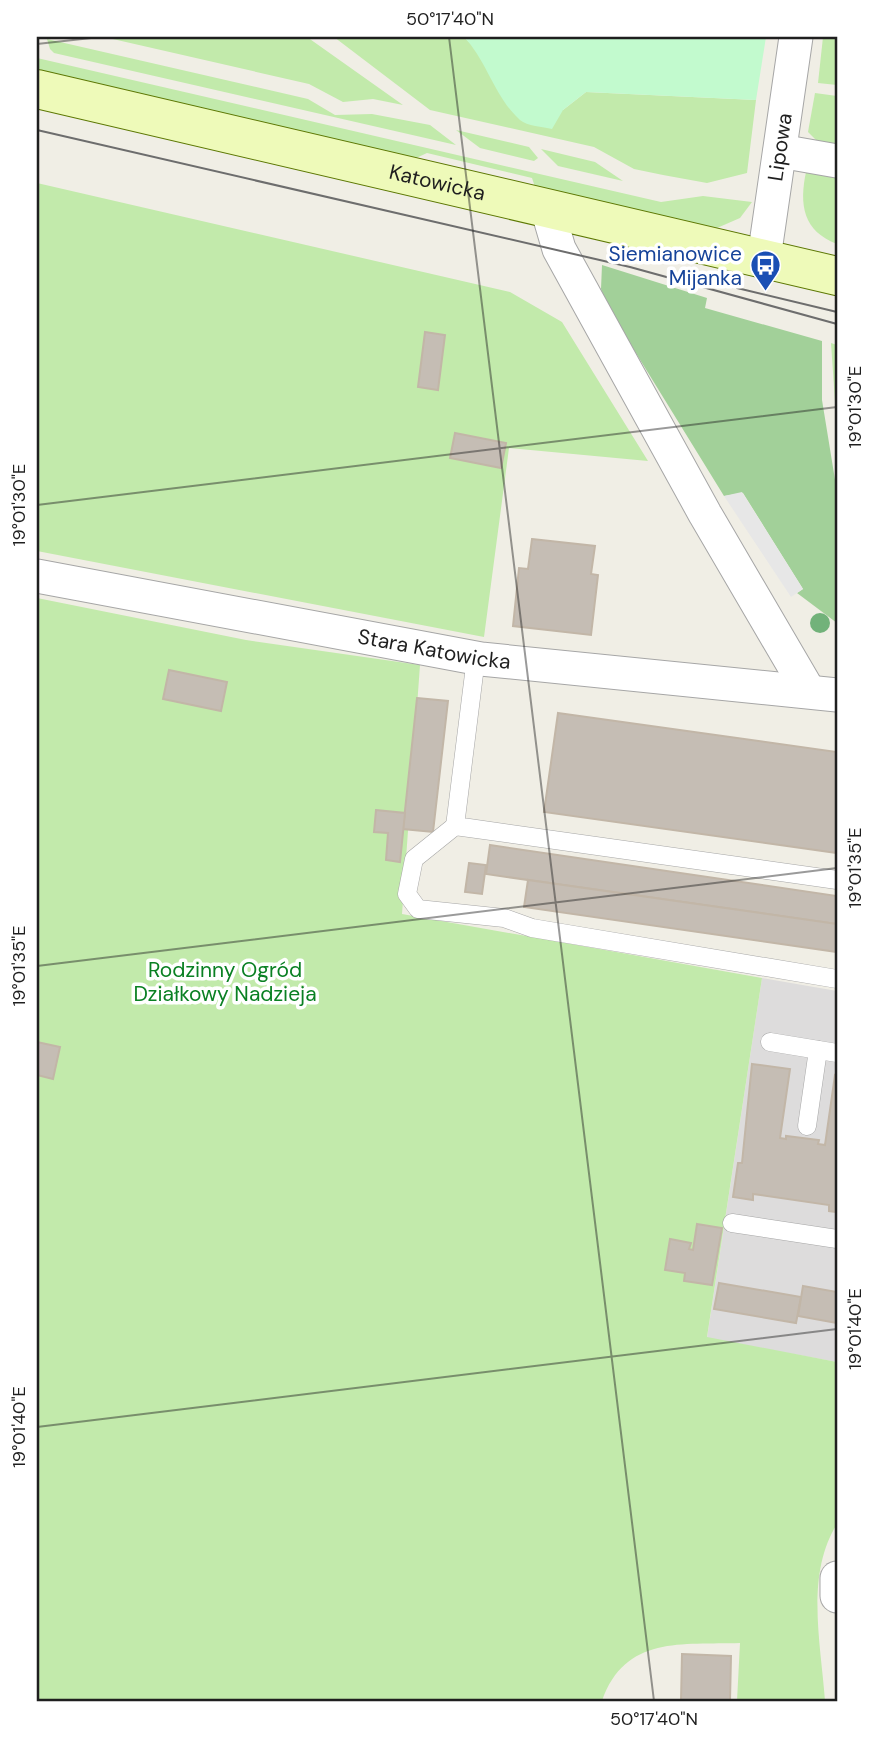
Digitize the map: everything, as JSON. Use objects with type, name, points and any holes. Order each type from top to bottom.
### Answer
[{"type":"main road","name":"Katowicka","points":[[37,89],[837,276]]},
{"type":"street","name":"Lipowa","points":[[764,258],[796,37]]},
{"type":"street","points":[[780,151],[837,161]]},
{"type":"street","points":[[547,208],[566,261],[705,514],[823,693]]},
{"type":"street","name":"Stara Katowicka","points":[[37,576],[476,658],[823,693]]},
{"type":"street","points":[[837,1578],[837,1597]]},
{"type":"lane","points":[[476,658],[455,826],[414,859],[407,894],[418,909],[504,918],[532,928],[837,979]]},
{"type":"lane","points":[[455,826],[837,880]]},
{"type":"lane","points":[[770,1042],[837,1053]]},
{"type":"lane","points":[[807,1126],[818,1050]]},
{"type":"lane","points":[[732,1223],[837,1240]]},
{"type":"shaded area","points":[[742,492],[803,589],[791,597],[724,496]]},
{"type":"shaded area","points":[[762,978],[837,991],[837,1362],[707,1338]]},
{"type":"green space","points":[[104,37],[307,37],[403,105],[373,99],[343,102],[309,84]]},
{"type":"green space","points":[[334,37],[464,37],[475,48],[504,100],[563,110],[586,92],[756,100],[747,173],[707,183],[663,175],[634,169],[594,147],[430,110]]},
{"type":"green space","points":[[464,37],[766,37],[756,100],[586,92],[563,110],[552,129],[527,124],[511,111]]},
{"type":"green space","points":[[823,37],[837,37],[837,85],[818,83]]},
{"type":"green space","points":[[47,39],[308,99],[335,115],[372,114],[430,125],[456,145],[54,53]]},
{"type":"green space","points":[[37,58],[661,202],[703,196],[752,202],[740,218],[717,228],[535,187],[532,178],[427,153],[414,159],[44,73],[37,69]]},
{"type":"green space","points":[[815,93],[837,96],[837,146],[816,140],[808,132]]},
{"type":"green space","points":[[456,130],[529,147],[538,158],[534,161],[480,148]]},
{"type":"green space","points":[[541,149],[595,162],[623,181],[558,166]]},
{"type":"green space","points":[[806,172],[837,174],[837,244],[817,232],[806,216],[803,195]]},
{"type":"green space","points":[[37,183],[510,292],[562,322],[648,461],[509,448],[484,637],[37,551]]},
{"type":"green space","points":[[602,265],[707,298],[705,308],[822,341],[822,400],[837,492],[837,623],[797,593],[803,589],[743,493],[724,496],[610,311],[601,289]]},
{"type":"green space","points":[[831,343],[837,345],[837,431]]},
{"type":"green space","name":"Rodzinny Ogród Działkowy Nadzieja","points":[[37,598],[246,640],[420,665],[402,914],[762,978],[707,1337],[837,1362],[837,1524],[827,1544],[818,1587],[825,1701],[737,1701],[740,1643],[677,1645],[640,1654],[625,1664],[612,1680],[602,1701],[37,1701]]},
{"type":"building","points":[[425,332],[445,335],[438,390],[418,387]]},
{"type":"building","points":[[455,433],[506,443],[501,468],[450,458]]},
{"type":"building","points":[[532,539],[595,546],[591,574],[598,575],[591,635],[513,626],[519,568],[528,569]]},
{"type":"building","points":[[169,670],[227,682],[221,711],[163,699]]},
{"type":"building","points":[[417,698],[448,701],[433,832],[403,829]]},
{"type":"building","points":[[558,713],[837,752],[837,853],[544,812]]},
{"type":"building","points":[[376,810],[405,813],[400,862],[386,860],[388,833],[374,832]]},
{"type":"building","points":[[490,845],[837,896],[837,924],[486,874]]},
{"type":"building","points":[[469,863],[486,865],[482,894],[465,892]]},
{"type":"building","points":[[528,880],[837,924],[837,952],[524,907]]},
{"type":"building","points":[[37,1042],[60,1047],[53,1079],[37,1075]]},
{"type":"building","points":[[752,1064],[790,1069],[780,1138],[786,1139],[786,1136],[819,1140],[818,1144],[825,1145],[835,1075],[837,1076],[837,1212],[829,1211],[829,1205],[753,1194],[753,1200],[733,1197],[738,1163],[742,1163]]},
{"type":"building","points":[[697,1224],[722,1228],[712,1285],[684,1281],[685,1273],[665,1270],[670,1239],[691,1243],[689,1249],[693,1250]]},
{"type":"building","points":[[719,1283],[801,1297],[796,1323],[714,1309]]},
{"type":"building","points":[[803,1286],[837,1292],[837,1323],[798,1316]]},
{"type":"building","points":[[682,1654],[731,1656],[730,1701],[681,1701]]},
{"type":"tram line","points":[[37,130],[630,267],[837,324]]},
{"type":"tram line","points":[[737,288],[837,312]]},
{"type":"place","name":"Siemianowice Mijanka","points":[[765,293]]}]
